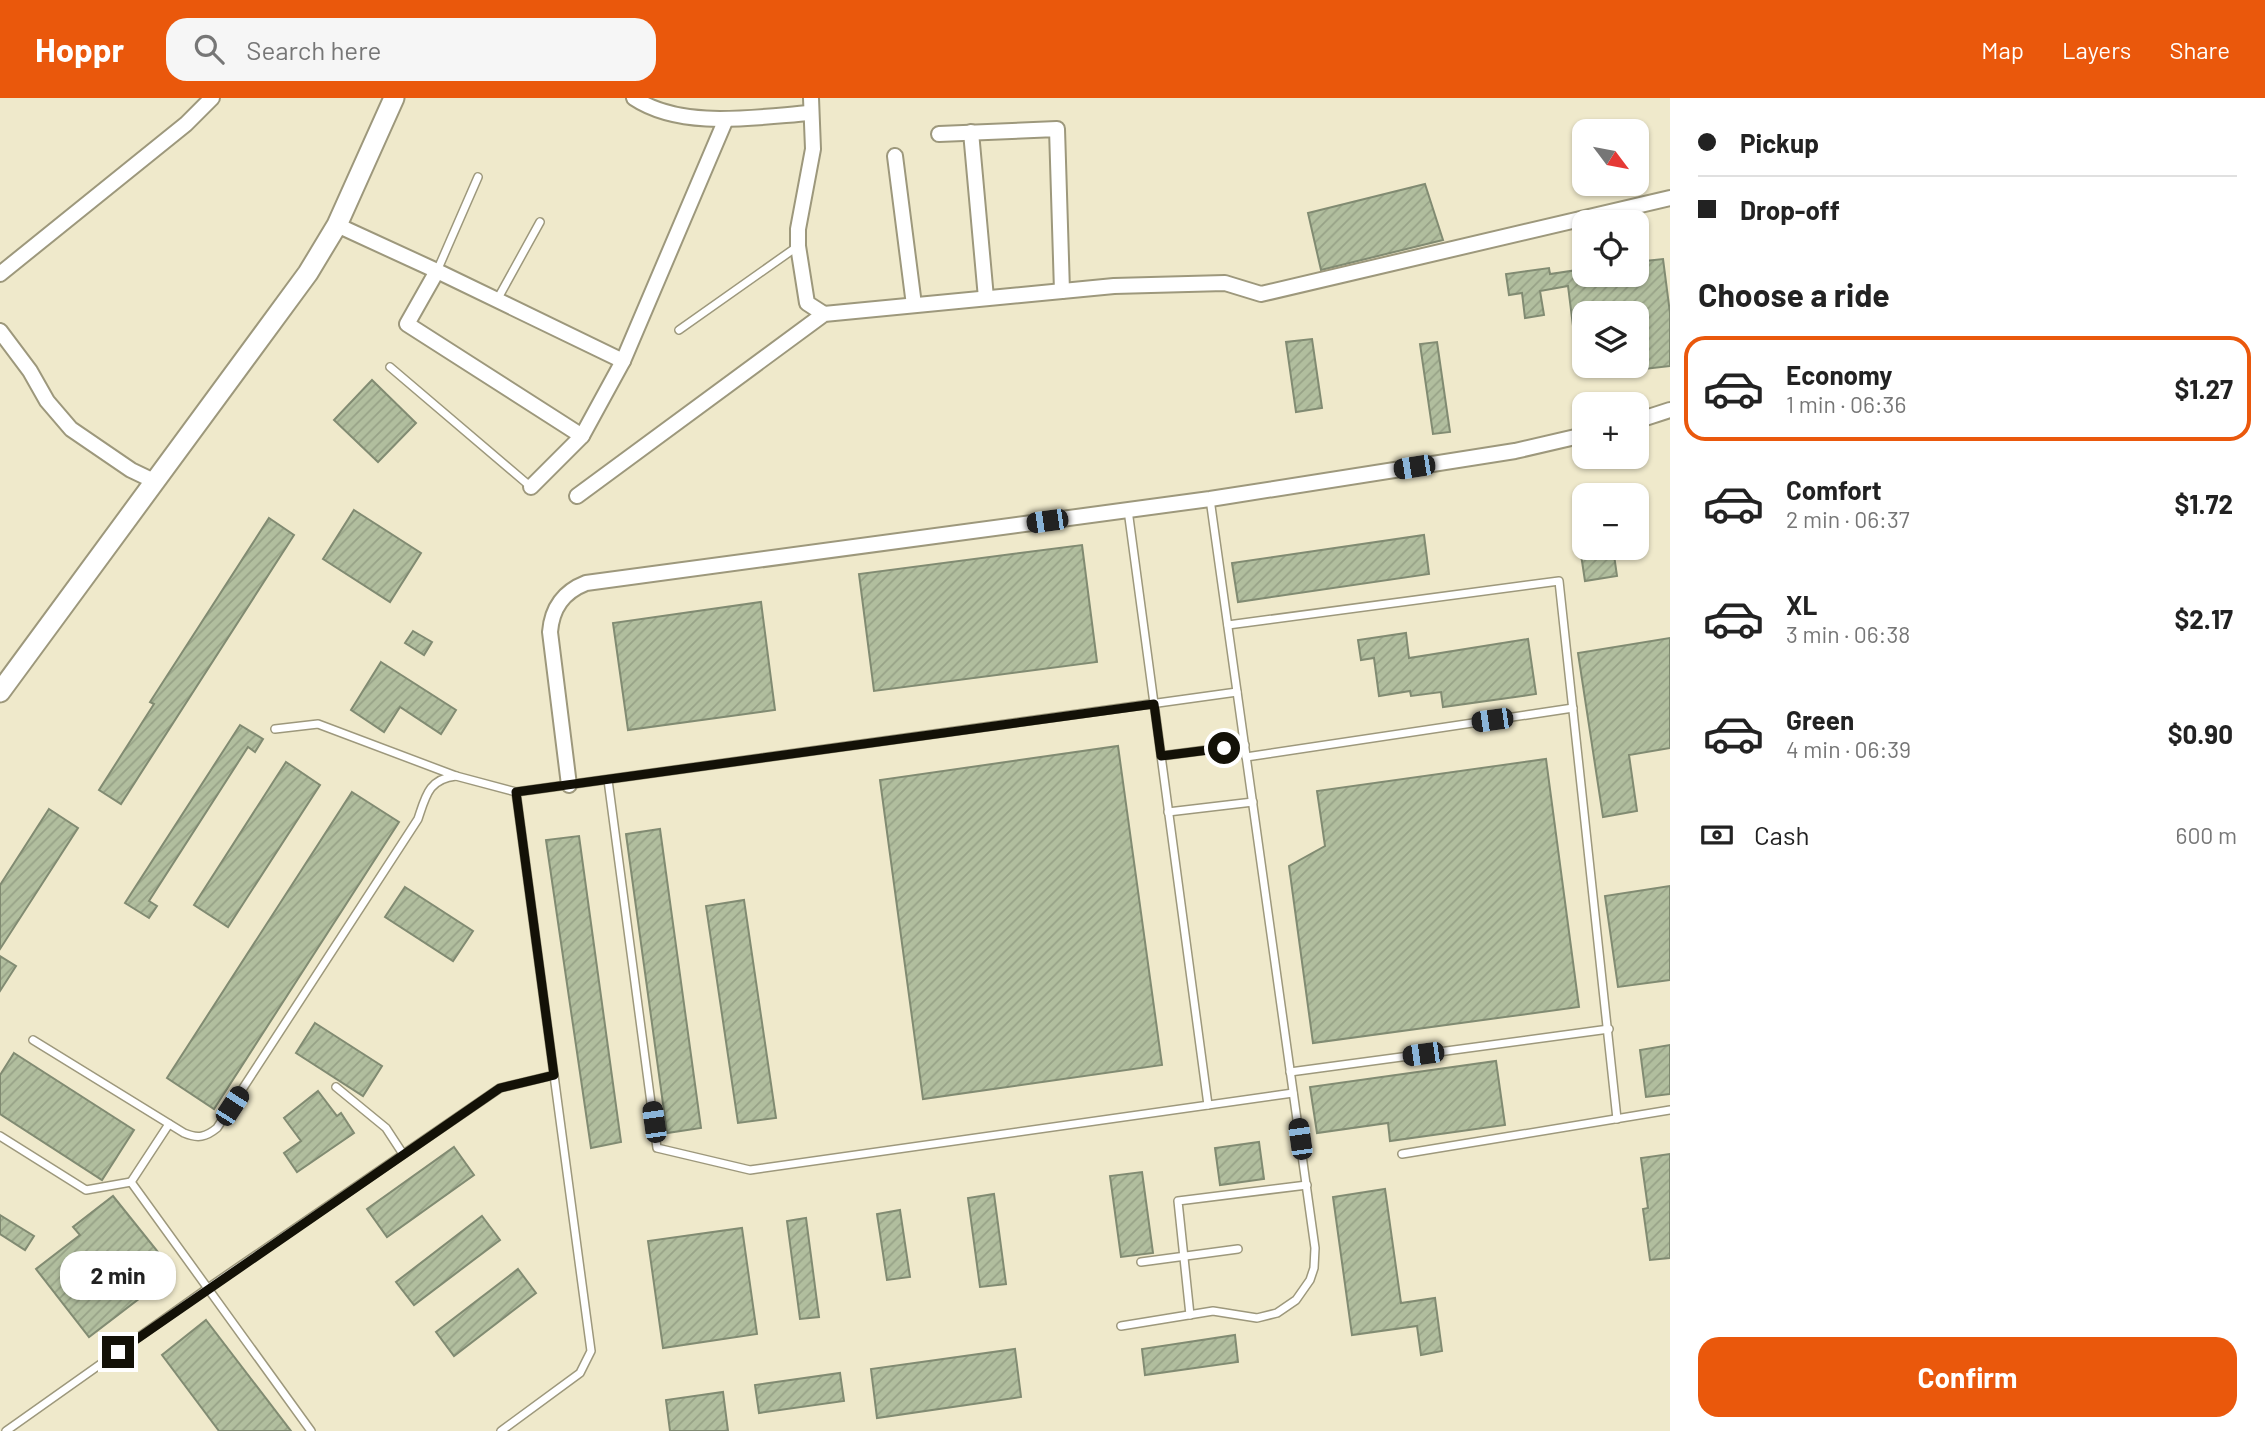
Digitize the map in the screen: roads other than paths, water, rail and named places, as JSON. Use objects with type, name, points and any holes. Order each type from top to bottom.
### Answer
[{"type":"main road","points":[[0,692],[308,273],[337,225],[394,98]]},
{"type":"street","points":[[0,274],[186,124],[212,98]]},
{"type":"street","points":[[634,98],[660,111],[726,119],[810,106],[813,149],[799,229],[799,246],[807,303],[824,313]]},
{"type":"street","points":[[531,487],[582,436],[623,361],[726,119]]},
{"type":"street","points":[[939,134],[1057,129],[1062,291]]},
{"type":"street","points":[[971,132],[986,298]]},
{"type":"street","points":[[895,156],[914,305]]},
{"type":"street","points":[[577,496],[824,313],[1114,286],[1225,283],[1261,295],[1670,198]]},
{"type":"street","points":[[337,225],[623,361]]},
{"type":"street","points":[[437,271],[407,324],[582,436]]},
{"type":"street","points":[[0,331],[30,371],[47,401],[71,429],[131,470],[154,481]]},
{"type":"street","points":[[1649,417],[1670,410]]},
{"type":"street","points":[[569,785],[550,632],[551,618],[556,607],[566,594],[577,586],[1210,499],[1515,452],[1572,438]]},
{"type":"lane","points":[[437,271],[478,177]]},
{"type":"lane","points":[[497,300],[540,222]]},
{"type":"lane","points":[[679,330],[799,246]]},
{"type":"lane","points":[[390,367],[531,487]]},
{"type":"lane","points":[[1121,1326],[1213,1311],[1257,1318],[1276,1313],[1296,1300],[1310,1280],[1314,1268],[1315,1248],[1307,1185],[1210,499]]},
{"type":"lane","points":[[1128,510],[1208,1105]]},
{"type":"lane","points":[[1228,625],[1559,581],[1617,1119]]},
{"type":"lane","points":[[275,729],[318,724],[456,776],[516,792],[1237,692]]},
{"type":"lane","points":[[1247,757],[1573,708]]},
{"type":"lane","points":[[1161,756],[1245,745]]},
{"type":"lane","points":[[33,1040],[169,1124],[194,1137],[208,1135],[217,1128],[418,818],[433,784],[444,777],[456,776]]},
{"type":"lane","points":[[608,780],[657,1148],[750,1170],[1293,1093]]},
{"type":"lane","points":[[501,1431],[580,1373],[591,1351],[516,792]]},
{"type":"lane","points":[[1168,811],[1253,802]]},
{"type":"lane","points":[[1290,1072],[1609,1029]]},
{"type":"lane","points":[[6,1431],[208,1288],[500,1088],[554,1075]]},
{"type":"lane","points":[[336,1087],[387,1128],[402,1154]]},
{"type":"lane","points":[[1402,1154],[1670,1110]]},
{"type":"lane","points":[[0,1136],[86,1190],[131,1182],[169,1124]]},
{"type":"lane","points":[[131,1182],[311,1431]]},
{"type":"lane","points":[[1190,1315],[1178,1201],[1307,1185]]},
{"type":"lane","points":[[1141,1262],[1238,1249]]}]
